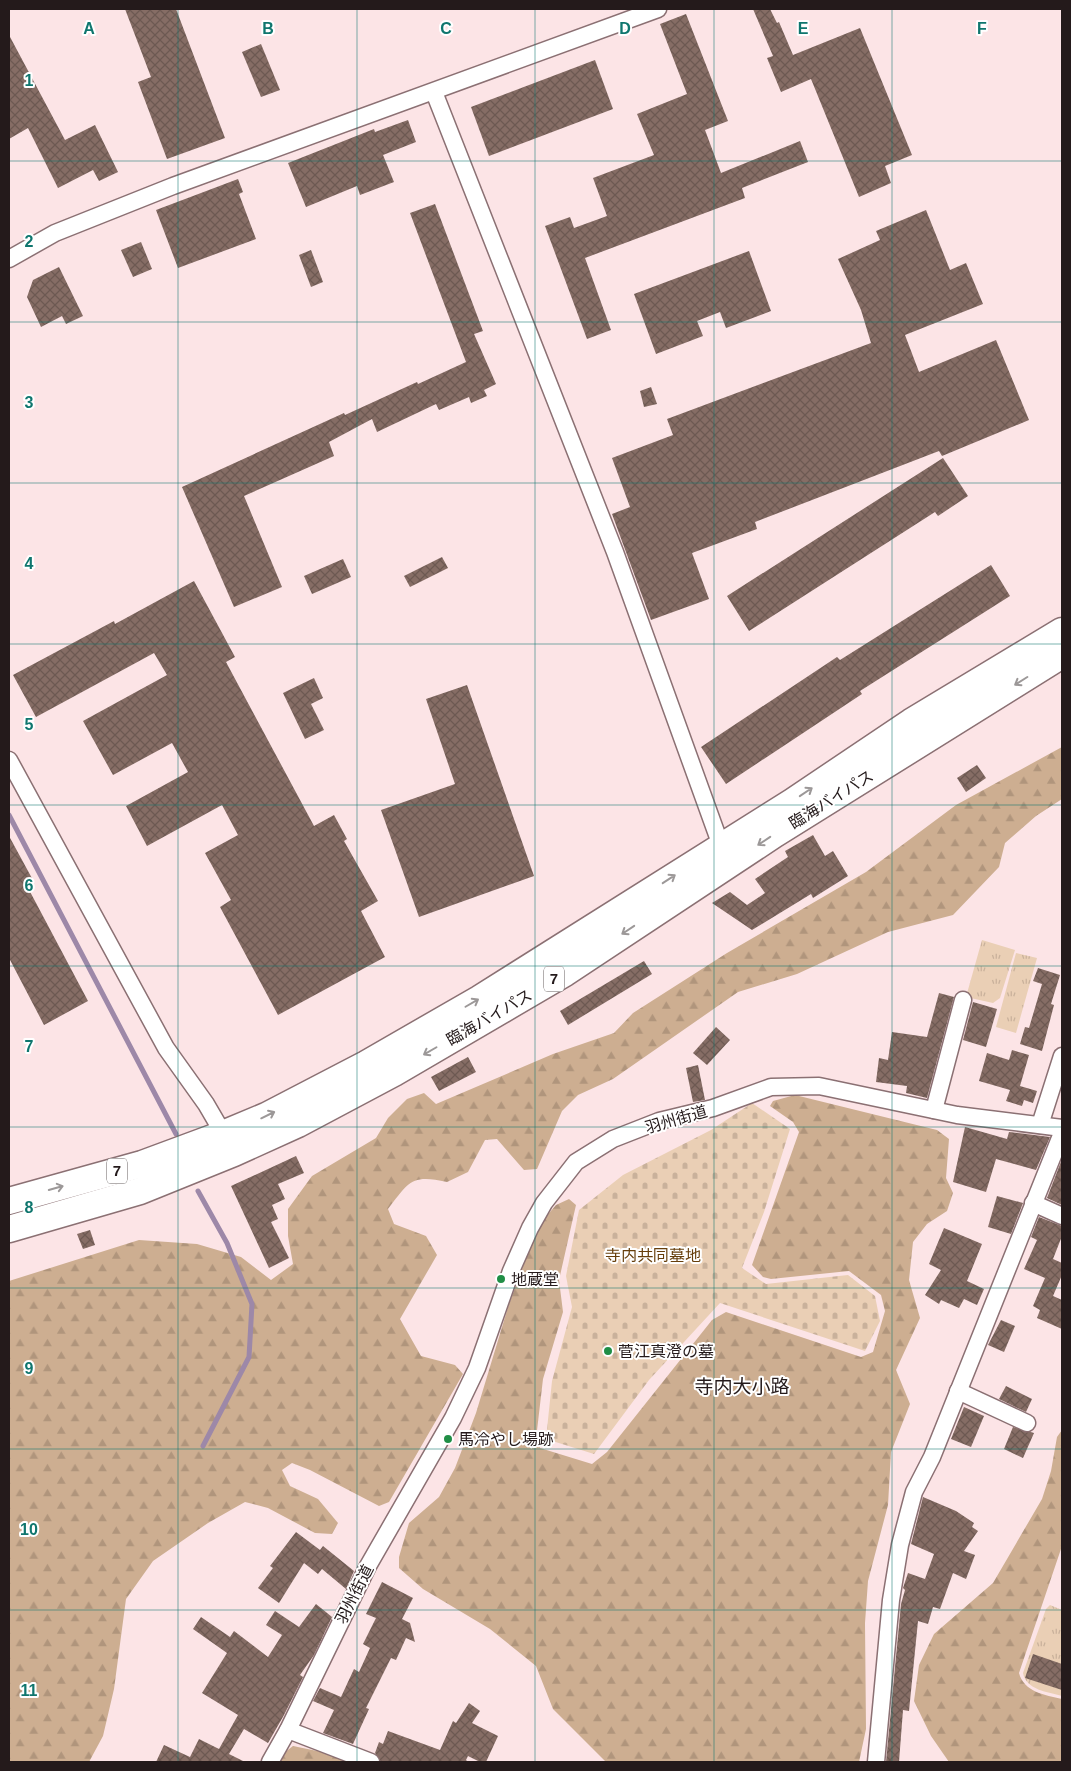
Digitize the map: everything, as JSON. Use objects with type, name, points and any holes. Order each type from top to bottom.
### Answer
[{"type":"highway","name":"臨海バイパス","points":[[9,1201],[142,1164],[229,1144],[298,1124],[385,1078],[556,978],[724,856],[792,802],[911,722],[1062,631]]},
{"type":"highway","name":"臨海バイパス","points":[[724,856],[775,834],[1062,655]]},
{"type":"highway","name":"臨海バイパス","points":[[9,1229],[140,1191],[229,1144]]},
{"type":"street","points":[[9,259],[55,233],[173,186],[658,9]]},
{"type":"street","points":[[434,92],[611,542],[724,856]]},
{"type":"street","points":[[9,760],[166,1048],[206,1104],[229,1144]]},
{"type":"street","points":[[934,1110],[963,1000]]},
{"type":"street","points":[[1040,1125],[1062,1056]]},
{"type":"street","name":"羽州街道","points":[[270,1762],[288,1730],[368,1566],[450,1424],[477,1368],[511,1271],[530,1228],[544,1203],[576,1162],[613,1139],[659,1121],[713,1108],[771,1087],[819,1086],[934,1110],[1062,1128]]},
{"type":"street","points":[[876,1762],[891,1600],[900,1545],[914,1492],[932,1457],[1062,1133]]},
{"type":"street","points":[[1033,1202],[1062,1216]]},
{"type":"street","points":[[958,1391],[1027,1423]]},
{"type":"street","points":[[288,1730],[371,1762]]},
{"type":"green space","points":[[1062,747],[1062,799],[1036,816],[1005,843],[999,867],[953,915],[888,932],[797,974],[738,992],[613,1079],[578,1095],[562,1111],[537,1169],[524,1170],[497,1139],[485,1140],[468,1172],[447,1182],[426,1179],[412,1182],[406,1186],[388,1209],[394,1224],[426,1236],[437,1255],[400,1319],[421,1356],[455,1365],[463,1374],[389,1502],[379,1506],[310,1470],[292,1463],[282,1470],[290,1486],[318,1499],[338,1523],[332,1534],[315,1533],[268,1508],[245,1502],[208,1523],[153,1561],[126,1599],[114,1689],[103,1736],[89,1762],[9,1762],[9,1281],[139,1240],[197,1244],[241,1257],[271,1280],[293,1264],[288,1236],[288,1209],[312,1176],[376,1138],[388,1118],[407,1099],[424,1093],[436,1104],[553,1054],[614,1033],[633,1013],[727,953],[866,872],[956,805]]},
{"type":"green space","points":[[982,940],[1015,950],[1000,998],[993,1003],[966,997]]},
{"type":"green space","points":[[1016,953],[1037,958],[1016,1033],[996,1027]]},
{"type":"green space","points":[[795,1095],[937,1130],[949,1139],[946,1178],[953,1193],[947,1211],[927,1224],[913,1242],[909,1280],[920,1318],[896,1370],[910,1404],[891,1452],[888,1505],[868,1581],[865,1623],[866,1729],[859,1762],[606,1762],[553,1709],[536,1666],[490,1629],[423,1589],[399,1568],[399,1557],[409,1523],[439,1497],[455,1468],[476,1413],[509,1304],[538,1226],[556,1205],[569,1199],[576,1205],[559,1280],[563,1312],[543,1379],[536,1439],[540,1448],[592,1464],[607,1452],[712,1320],[726,1312],[861,1357],[873,1352],[885,1311],[881,1295],[849,1271],[771,1279],[763,1277],[752,1265],[799,1132],[793,1122],[770,1106],[773,1101]]},
{"type":"green space","name":"寺内共同墓地","points":[[752,1103],[790,1129],[764,1212],[742,1268],[766,1284],[848,1275],[875,1296],[880,1321],[865,1351],[720,1303],[649,1380],[594,1454],[546,1439],[552,1381],[572,1307],[566,1276],[579,1210],[623,1175],[711,1130]]},
{"type":"green space","points":[[1062,1430],[1062,1546],[1019,1673],[1025,1685],[1030,1689],[1062,1699],[1062,1762],[949,1762],[931,1736],[914,1701],[919,1665],[934,1634],[993,1583],[1042,1499],[1051,1471],[1057,1437]]},
{"type":"green space","points":[[1050,1605],[1062,1610],[1062,1696],[1033,1687],[1025,1679],[1023,1673],[1046,1609]]},
{"type":"green space","points":[[293,1746],[322,1752],[350,1762],[277,1762],[280,1756]]},
{"type":"building","points":[[125,9],[176,9],[225,138],[167,159],[138,82],[151,77]]},
{"type":"building","points":[[753,9],[770,9],[777,23],[779,22],[793,55],[860,28],[912,155],[885,166],[891,183],[859,197],[811,79],[781,92],[767,58],[773,56]]},
{"type":"building","points":[[686,14],[728,121],[705,130],[721,173],[800,141],[808,162],[742,188],[745,198],[585,258],[611,330],[587,339],[545,226],[570,217],[574,228],[607,216],[593,178],[654,155],[637,114],[687,94],[660,24]]},
{"type":"building","points":[[9,35],[65,140],[95,125],[118,172],[99,181],[93,170],[58,188],[28,128],[9,139]]},
{"type":"building","points":[[261,44],[280,90],[261,97],[242,52]]},
{"type":"building","points":[[595,60],[613,109],[489,156],[471,107]]},
{"type":"building","points":[[408,120],[416,142],[383,155],[394,182],[360,195],[357,186],[306,207],[288,163],[374,129],[375,132]]},
{"type":"building","points":[[238,179],[243,192],[239,194],[256,239],[178,268],[156,210]]},
{"type":"building","points":[[435,204],[483,331],[474,334],[496,384],[484,390],[487,396],[471,403],[469,397],[439,410],[436,404],[377,432],[372,419],[329,442],[334,456],[244,496],[282,587],[234,607],[182,487],[344,413],[345,415],[466,362],[410,213]]},
{"type":"building","points":[[926,210],[950,270],[966,263],[983,304],[905,335],[919,372],[996,340],[1029,420],[942,456],[939,451],[755,522],[757,529],[692,553],[709,599],[651,620],[612,514],[630,507],[612,458],[673,435],[667,419],[871,343],[861,310],[838,259],[880,240],[876,231]]},
{"type":"building","points":[[141,242],[152,269],[133,277],[121,250]]},
{"type":"building","points":[[311,250],[323,282],[311,287],[299,255]]},
{"type":"building","points":[[749,251],[771,311],[726,328],[720,312],[697,321],[703,336],[656,354],[634,294]]},
{"type":"building","points":[[59,267],[83,316],[66,324],[62,316],[41,327],[27,297],[33,280]]},
{"type":"building","points":[[651,387],[657,404],[644,407],[640,391]]},
{"type":"building","points":[[943,458],[968,496],[938,516],[935,512],[749,631],[727,596]]},
{"type":"building","points":[[442,557],[448,568],[410,587],[404,576]]},
{"type":"building","points":[[343,559],[351,577],[312,594],[304,576]]},
{"type":"building","points":[[991,565],[1010,596],[860,691],[862,694],[726,784],[701,747],[837,657],[840,660]]},
{"type":"building","points":[[194,581],[235,657],[226,662],[314,826],[334,815],[347,839],[344,841],[378,901],[361,911],[385,957],[278,1015],[220,907],[231,900],[205,853],[238,835],[222,805],[147,846],[126,806],[188,772],[172,743],[113,775],[83,721],[167,675],[154,653],[36,717],[13,675],[114,621],[115,624]]},
{"type":"building","points":[[314,678],[323,698],[311,704],[324,730],[305,739],[283,693]]},
{"type":"building","points":[[467,685],[534,876],[419,917],[381,810],[455,784],[426,699]]},
{"type":"building","points":[[977,765],[986,778],[966,792],[957,778]]},
{"type":"building","points":[[813,835],[825,856],[833,851],[848,876],[813,898],[811,894],[752,930],[712,903],[730,892],[747,905],[765,893],[755,879],[788,857],[785,851]]},
{"type":"building","points":[[9,836],[34,882],[27,886],[88,1001],[44,1025],[9,958]]},
{"type":"building","points":[[644,961],[652,974],[568,1025],[560,1011]]},
{"type":"building","points":[[1038,968],[1060,975],[1051,1004],[1054,1005],[1042,1051],[1020,1044],[1025,1027],[1029,1028],[1042,984],[1033,981]]},
{"type":"building","points":[[939,993],[954,997],[927,1098],[906,1093],[907,1086],[876,1082],[879,1058],[888,1060],[892,1032],[927,1037]]},
{"type":"building","points":[[973,1002],[997,1009],[986,1047],[963,1040]]},
{"type":"building","points":[[716,1027],[730,1040],[707,1065],[693,1053]]},
{"type":"building","points":[[1012,1050],[1029,1055],[1020,1086],[1037,1091],[1033,1103],[1024,1100],[1022,1106],[1006,1101],[1010,1090],[979,1081],[987,1053],[1009,1060]]},
{"type":"building","points":[[468,1057],[476,1072],[439,1091],[431,1077]]},
{"type":"building","points":[[698,1065],[705,1100],[693,1102],[686,1068]]},
{"type":"building","points":[[965,1127],[1007,1139],[1009,1132],[1050,1137],[1036,1170],[996,1159],[986,1192],[953,1182]]},
{"type":"building","points":[[296,1156],[304,1173],[278,1184],[285,1199],[272,1205],[278,1219],[271,1222],[289,1258],[269,1268],[231,1186]]},
{"type":"building","points":[[1062,1159],[1062,1205],[1047,1198]]},
{"type":"building","points":[[997,1196],[1023,1203],[1011,1234],[988,1227]]},
{"type":"building","points":[[1039,1217],[1062,1226],[1062,1236],[1053,1259],[1062,1263],[1062,1275],[1053,1296],[1062,1300],[1062,1329],[1037,1318],[1040,1310],[1033,1306],[1045,1278],[1024,1269],[1037,1240],[1031,1237]]},
{"type":"building","points":[[944,1228],[982,1244],[967,1281],[984,1289],[977,1305],[964,1299],[959,1308],[941,1300],[939,1304],[925,1295],[941,1270],[929,1264]]},
{"type":"building","points":[[90,1230],[95,1245],[83,1249],[77,1234]]},
{"type":"building","points":[[1001,1320],[1015,1326],[1004,1352],[988,1345]]},
{"type":"building","points":[[1006,1386],[1032,1399],[1026,1412],[999,1399]]},
{"type":"building","points":[[964,1407],[984,1416],[971,1447],[951,1439]]},
{"type":"building","points":[[1013,1427],[1034,1433],[1023,1458],[1004,1449]]},
{"type":"building","points":[[923,1497],[956,1511],[974,1523],[972,1527],[978,1531],[964,1551],[975,1555],[966,1579],[953,1573],[940,1609],[933,1607],[928,1624],[918,1621],[909,1711],[903,1710],[899,1762],[886,1762],[901,1604],[905,1590],[903,1588],[908,1573],[925,1579],[934,1554],[911,1544]]},
{"type":"building","points":[[296,1532],[320,1550],[323,1546],[354,1571],[346,1589],[322,1569],[318,1574],[304,1563],[279,1603],[258,1588],[273,1568],[270,1566]]},
{"type":"building","points":[[382,1582],[413,1598],[402,1619],[410,1623],[415,1642],[406,1638],[396,1660],[391,1658],[366,1708],[369,1709],[353,1744],[323,1733],[334,1710],[313,1701],[320,1688],[341,1697],[354,1669],[359,1672],[370,1648],[363,1644],[376,1618],[366,1614]]},
{"type":"building","points":[[316,1604],[332,1617],[314,1655],[300,1675],[303,1677],[268,1743],[244,1729],[229,1754],[245,1762],[156,1762],[164,1745],[190,1757],[199,1739],[219,1749],[238,1715],[202,1693],[227,1653],[193,1629],[201,1617],[230,1637],[234,1631],[268,1657],[282,1635],[266,1625],[275,1611],[299,1627]]},
{"type":"building","points":[[1033,1654],[1062,1664],[1062,1690],[1025,1678]]},
{"type":"building","points":[[469,1703],[480,1711],[472,1723],[498,1736],[486,1762],[480,1762],[468,1756],[466,1760],[468,1762],[381,1762],[375,1753],[379,1742],[383,1744],[388,1731],[440,1750],[453,1721],[456,1723]]},
{"type":"waterway","points":[[9,815],[176,1134]]},
{"type":"waterway","points":[[198,1191],[227,1243],[252,1304],[249,1357],[203,1446]]},
{"type":"place","name":"地蔵堂","points":[[501,1279]]},
{"type":"place","name":"菅江真澄の墓","points":[[608,1351]]},
{"type":"place","name":"馬冷やし場跡","points":[[448,1439]]},
{"type":"district","name":"寺内大小路","points":[[742,1386]]}]
